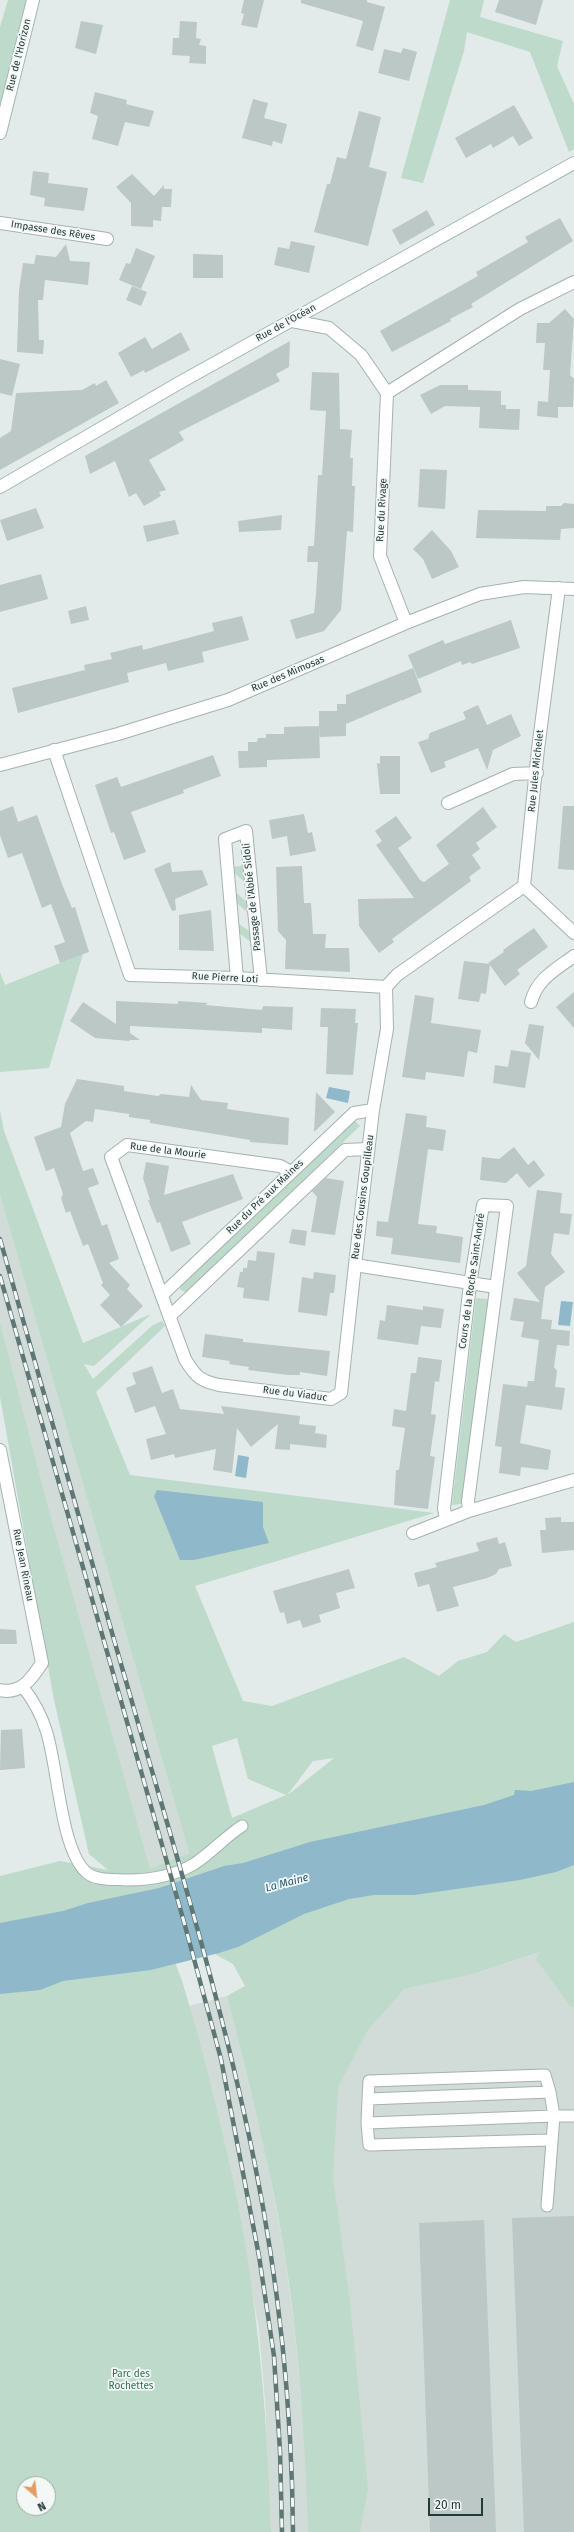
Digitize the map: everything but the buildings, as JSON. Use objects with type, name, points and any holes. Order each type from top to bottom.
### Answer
[{"type":"street","name":"Rue de l'Horizon","points":[[0,133],[33,0]]},
{"type":"street","name":"Rue de l'Océan","points":[[0,487],[574,163]]},
{"type":"street","name":"Impasse des Rêves","points":[[0,223],[107,239]]},
{"type":"street","points":[[292,321],[329,328],[361,355],[387,393],[520,309],[574,282]]},
{"type":"street","name":"Rue du Rivage","points":[[387,393],[380,556],[406,623]]},
{"type":"street","name":"Rue des Mimosas","points":[[0,765],[118,734],[228,700],[406,623],[480,594],[524,587],[574,589]]},
{"type":"street","name":"Rue Jules Michelet","points":[[524,886],[536,773],[559,588]]},
{"type":"street","name":"Rue Pierre Loti","points":[[54,750],[130,975],[237,978],[386,987]]},
{"type":"street","points":[[448,803],[513,774],[536,773]]},
{"type":"street","name":"Passage de l'Abbé Sidoli","points":[[237,978],[226,838],[246,831],[261,980]]},
{"type":"street","points":[[386,987],[398,975],[524,886],[574,933]]},
{"type":"street","points":[[531,1002],[534,989],[539,982],[574,956]]},
{"type":"street","name":"Rue des Cousins Goupilleau","points":[[386,987],[387,1029],[373,1110],[355,1265],[496,1287]]},
{"type":"street","name":"Rue du Pré aux Maines","points":[[162,1295],[354,1113],[373,1110]]},
{"type":"street","name":"Rue de la Mourie","points":[[169,1312],[111,1157],[127,1145],[280,1166],[291,1172]]},
{"type":"street","name":"Rue du Pré aux Maines","points":[[169,1312],[345,1150],[368,1148]]},
{"type":"street","name":"Cours de la Roche Saint-André","points":[[446,1520],[444,1508],[470,1284],[483,1204],[507,1206],[468,1502],[469,1512]]},
{"type":"street","name":"Rue du Viaduc","points":[[169,1312],[185,1359],[192,1372],[204,1382],[331,1399],[342,1393],[355,1265]]},
{"type":"street","name":"Rue Jean Rineau","points":[[0,1450],[42,1663],[33,1678],[23,1687]]},
{"type":"street","points":[[413,1533],[469,1512],[574,1480]]},
{"type":"street","points":[[0,1690],[5,1692],[23,1687]]},
{"type":"lane","points":[[23,1687],[33,1701],[46,1731],[68,1839],[75,1857],[86,1873],[96,1877],[113,1879],[141,1880],[166,1876],[194,1864],[226,1836],[242,1826]]},
{"type":"lane","points":[[547,2206],[550,2140],[554,2116],[550,2092],[545,2075],[369,2081],[367,2123],[369,2145],[550,2140]]},
{"type":"lane","points":[[368,2099],[550,2092]]},
{"type":"lane","points":[[367,2123],[574,2116]]},
{"type":"shaded area","points":[[0,1195],[189,1853],[150,1870],[49,1510],[0,1322]]},
{"type":"shaded area","points":[[574,1941],[574,2532],[335,2532],[261,2015],[361,1998],[470,1975]]},
{"type":"shaded area","points":[[227,1996],[265,2150],[284,2249],[294,2324],[306,2449],[308,2532],[271,2532],[265,2400],[259,2330],[227,2154],[189,2006]]},
{"type":"green space","points":[[8,0],[26,0],[0,106],[0,27]]},
{"type":"green space","points":[[450,0],[484,0],[480,17],[563,41],[557,66],[574,104],[574,149],[569,152],[530,52],[467,32],[464,51],[423,183],[401,178]]},
{"type":"green space","points":[[244,865],[250,887],[229,868]]},
{"type":"green space","points":[[230,887],[252,907],[254,918],[231,898]]},
{"type":"green space","points":[[232,919],[256,936],[253,944],[233,928]]},
{"type":"green space","points":[[83,954],[49,1068],[0,1072],[0,972],[5,985]]},
{"type":"green space","name":"Parc des Rochettes","points":[[0,1110],[4,1131],[83,1343],[151,1314],[94,1366],[84,1364],[93,1379],[153,1325],[162,1321],[165,1326],[96,1392],[130,1475],[434,1513],[195,1586],[243,1701],[272,1706],[404,1657],[439,1676],[458,1661],[487,1652],[504,1634],[516,1642],[574,1622],[574,2007],[571,2007],[536,1959],[540,1952],[470,1975],[404,1989],[367,2031],[338,2087],[333,2178],[350,2302],[368,2489],[360,2532],[308,2532],[300,2390],[294,2320],[284,2249],[251,2091],[227,1996],[245,1986],[233,1964],[164,1926],[165,1933],[183,1984],[206,2068],[227,2153],[246,2247],[253,2294],[263,2389],[267,2436],[271,2532],[0,2532],[0,1876],[60,1861],[108,1870],[89,1854],[54,1700],[0,1397],[0,1322],[49,1510],[150,1869],[189,1853],[0,1195]],"holes":[[[237,1738],[248,1779],[286,1795],[232,1818],[212,1746]],[[334,1758],[289,1794],[313,1761]]]},
{"type":"green space","points":[[354,1120],[360,1126],[186,1292],[180,1290],[181,1285]]},
{"type":"green space","points":[[476,1298],[488,1299],[462,1504],[452,1505]]},
{"type":"water","points":[[329,1087],[350,1091],[348,1103],[326,1098]]},
{"type":"water","points":[[561,1301],[573,1302],[570,1326],[558,1325]]},
{"type":"water","points":[[238,1455],[249,1457],[246,1478],[235,1476]]},
{"type":"water","points":[[157,1490],[263,1502],[263,1527],[269,1543],[194,1560],[180,1560],[154,1496]]},
{"type":"water","name":"La Maine","points":[[574,1782],[574,1865],[556,1872],[520,1880],[414,1895],[374,1895],[349,1899],[304,1914],[238,1947],[219,1953],[151,1970],[63,1981],[40,1990],[0,1994],[0,1923],[63,1911],[88,1903],[159,1888],[224,1866],[243,1863],[310,1842],[484,1805],[514,1795],[515,1790],[531,1791]]},
{"type":"railway","points":[[0,1239],[90,1557],[190,1901],[218,2004],[243,2108],[263,2206],[277,2299],[287,2392],[293,2532]]},
{"type":"railway","points":[[0,1276],[184,1922],[221,2059],[259,2256],[274,2356],[280,2451],[282,2532]]}]
